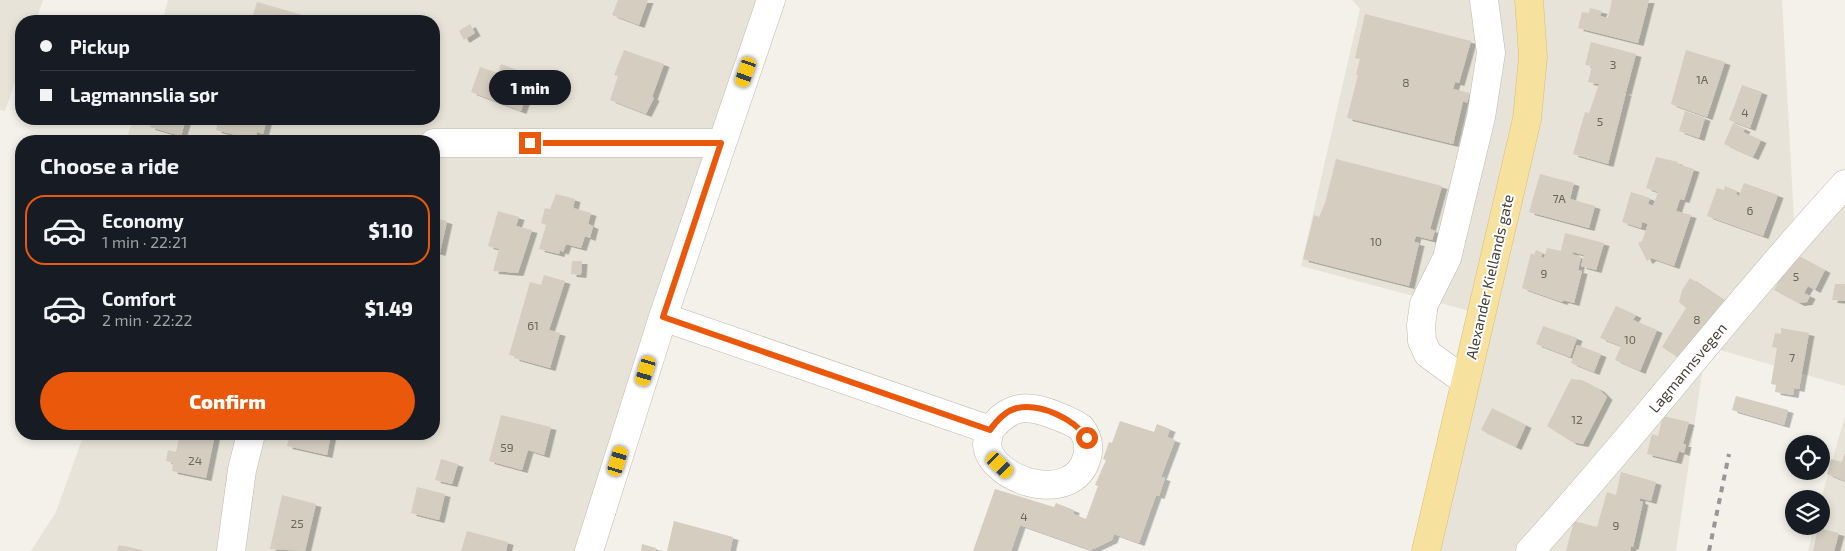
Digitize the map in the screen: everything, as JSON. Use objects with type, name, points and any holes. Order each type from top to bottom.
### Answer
[{"type":"main road","name":"Alexander Kiellands gate","points":[[1426,551],[1527,119],[1533,57],[1529,0]]},
{"type":"street","points":[[590,551],[663,317],[771,0]]},
{"type":"street","points":[[1465,382],[1428,354],[1422,341],[1422,325],[1424,304],[1447,258],[1482,117],[1491,53],[1484,0]]},
{"type":"street","points":[[440,143],[721,143]]},
{"type":"street","name":"Lagmannsvegen","points":[[1530,551],[1598,476],[1795,238],[1845,184]]},
{"type":"street","points":[[663,317],[990,430]]},
{"type":"street","points":[[231,551],[242,470],[249,440]]},
{"type":"shaded area","points":[[0,0],[43,0],[38,15],[15,15],[15,82],[5,111],[0,110]]},
{"type":"shaded area","points":[[168,0],[771,0],[589,551],[31,551],[56,512],[82,440],[440,440],[440,135],[128,135],[131,125],[440,125],[440,15],[164,15]]},
{"type":"shaded area","points":[[1352,0],[1782,0],[1795,238],[1845,184],[1845,386],[1706,346],[1676,551],[1426,551],[1481,314],[1301,266],[1360,9]]},
{"type":"shaded area","points":[[1845,416],[1845,551],[1808,551],[1812,535],[1830,535],[1830,490],[1824,490],[1826,480],[1830,480],[1830,468]]},
{"type":"building","points":[[618,0],[648,0],[639,25],[612,15]]},
{"type":"building","points":[[1612,0],[1649,0],[1638,43],[1578,28],[1582,12],[1589,13],[1590,8],[1602,11],[1600,16],[1608,18]]},
{"type":"building","points":[[257,2],[302,15],[253,15]]},
{"type":"building","points":[[1365,14],[1471,41],[1459,83],[1455,82],[1453,89],[1470,93],[1467,103],[1463,101],[1453,144],[1347,118],[1358,75],[1356,75],[1360,59],[1355,58]]},
{"type":"building","points":[[470,24],[475,33],[464,40],[459,31]]},
{"type":"building","points":[[1591,42],[1636,54],[1626,92],[1622,91],[1626,93],[1608,164],[1573,154],[1585,112],[1589,113],[1599,84],[1588,82],[1592,66],[1585,65]]},
{"type":"building","points":[[624,50],[664,64],[652,97],[654,98],[646,114],[610,100],[618,76],[614,75]]},
{"type":"building","points":[[1686,50],[1725,62],[1707,117],[1671,104]]},
{"type":"building","points":[[501,64],[547,81],[541,99],[527,93],[521,111],[471,92],[480,67],[498,73]]},
{"type":"building","points":[[1742,85],[1762,92],[1750,128],[1729,120]]},
{"type":"building","points":[[1685,111],[1705,118],[1699,138],[1679,131]]},
{"type":"building","points":[[1733,123],[1745,129],[1743,132],[1761,140],[1753,157],[1724,144]]},
{"type":"building","points":[[150,125],[184,125],[181,135],[150,127]]},
{"type":"building","points":[[217,125],[265,125],[263,134],[257,132],[256,135],[236,135],[216,130]]},
{"type":"building","points":[[1656,157],[1678,162],[1677,164],[1694,169],[1684,200],[1680,199],[1676,211],[1691,215],[1674,266],[1651,258],[1647,261],[1638,243],[1642,241],[1648,224],[1642,222],[1641,228],[1622,222],[1631,192],[1650,198],[1648,204],[1653,206],[1658,192],[1646,188]]},
{"type":"building","points":[[1336,159],[1442,186],[1430,229],[1435,231],[1432,240],[1416,236],[1414,242],[1419,243],[1409,286],[1303,259],[1314,215],[1319,217],[1325,203]]},
{"type":"building","points":[[1540,174],[1574,183],[1570,199],[1595,206],[1589,228],[1529,212]]},
{"type":"building","points":[[1744,183],[1778,195],[1763,236],[1707,216],[1717,188],[1724,190],[1725,186],[1737,191],[1736,194],[1739,196]]},
{"type":"building","points":[[556,194],[575,199],[573,208],[591,213],[588,224],[593,226],[590,238],[585,236],[581,248],[566,244],[563,252],[560,250],[559,254],[539,249],[546,225],[541,223],[545,208],[550,209]]},
{"type":"building","points":[[498,211],[519,217],[516,226],[532,230],[518,273],[493,271],[499,249],[488,246]]},
{"type":"building","points":[[440,219],[447,221],[440,253]]},
{"type":"building","points":[[1565,233],[1604,243],[1596,270],[1581,266],[1584,255],[1573,252],[1572,254],[1581,257],[1578,270],[1582,271],[1574,303],[1563,300],[1562,302],[1522,288],[1531,253],[1534,255],[1536,250],[1543,253],[1541,257],[1544,258],[1547,248],[1561,251]]},
{"type":"building","points":[[1793,253],[1825,270],[1815,290],[1808,286],[1804,293],[1810,296],[1807,302],[1799,303],[1774,290]]},
{"type":"building","points":[[572,261],[582,261],[581,275],[571,274]]},
{"type":"building","points":[[544,275],[565,281],[549,330],[560,333],[550,368],[509,355],[530,282],[541,285]]},
{"type":"building","points":[[1690,278],[1728,303],[1680,359],[1662,347],[1686,308],[1679,302],[1682,290]]},
{"type":"building","points":[[1835,284],[1845,284],[1845,301],[1832,300]]},
{"type":"building","points":[[1616,306],[1636,315],[1633,320],[1657,330],[1640,371],[1615,360],[1621,346],[1600,338]]},
{"type":"building","points":[[1543,326],[1577,338],[1570,357],[1536,344]]},
{"type":"building","points":[[1781,328],[1809,333],[1799,389],[1794,388],[1793,395],[1775,392],[1776,385],[1771,384],[1777,348],[1772,347],[1775,333],[1781,334]]},
{"type":"building","points":[[1577,345],[1601,354],[1594,372],[1571,363]]},
{"type":"building","points":[[1571,379],[1582,380],[1599,389],[1607,397],[1583,444],[1572,442],[1547,426]]},
{"type":"building","points":[[1736,396],[1788,410],[1784,425],[1732,410]]},
{"type":"building","points":[[1492,408],[1526,425],[1516,447],[1481,430]]},
{"type":"building","points":[[501,415],[551,427],[544,455],[528,450],[522,470],[489,461]]},
{"type":"building","points":[[1663,416],[1689,422],[1683,444],[1686,444],[1684,453],[1679,451],[1676,461],[1647,454],[1652,434],[1658,436]]},
{"type":"building","points":[[1120,421],[1154,432],[1157,424],[1170,429],[1167,437],[1175,440],[1161,477],[1165,478],[1159,496],[1156,495],[1139,543],[1114,534],[1112,540],[1091,550],[1020,525],[1011,551],[973,551],[995,489],[1054,507],[1056,503],[1074,510],[1073,514],[1086,519],[1098,486],[1095,485],[1106,460],[1103,459],[1109,442],[1112,443]]},
{"type":"building","points":[[179,440],[214,440],[206,478],[172,471],[173,463],[166,461],[168,450],[176,452]]},
{"type":"building","points":[[288,440],[330,440],[327,455],[287,446]]},
{"type":"building","points":[[1845,454],[1845,481],[1830,475],[1831,459],[1842,462]]},
{"type":"building","points":[[441,459],[458,464],[452,484],[435,480]]},
{"type":"building","points":[[1621,472],[1656,482],[1651,501],[1640,498],[1640,501],[1643,502],[1633,547],[1631,546],[1630,551],[1566,551],[1574,521],[1597,527],[1607,492],[1616,495]]},
{"type":"building","points":[[417,487],[445,494],[439,520],[411,513]]},
{"type":"building","points":[[282,495],[316,504],[305,551],[270,549]]},
{"type":"building","points":[[674,521],[733,537],[730,551],[667,551]]},
{"type":"building","points":[[467,531],[508,542],[506,551],[461,551]]},
{"type":"building","points":[[1830,531],[1839,533],[1834,551],[1813,551],[1816,535],[1830,535]]},
{"type":"building","points":[[642,544],[656,548],[655,551],[641,551]]},
{"type":"building","points":[[119,545],[143,550],[117,551]]},
{"type":"railway","points":[[1709,551],[1729,454]]},
{"type":"route","points":[[530,143],[721,143],[663,317],[990,430],[998,419],[1006,413],[1018,408],[1031,408],[1046,411],[1080,427],[1087,438]]}]
